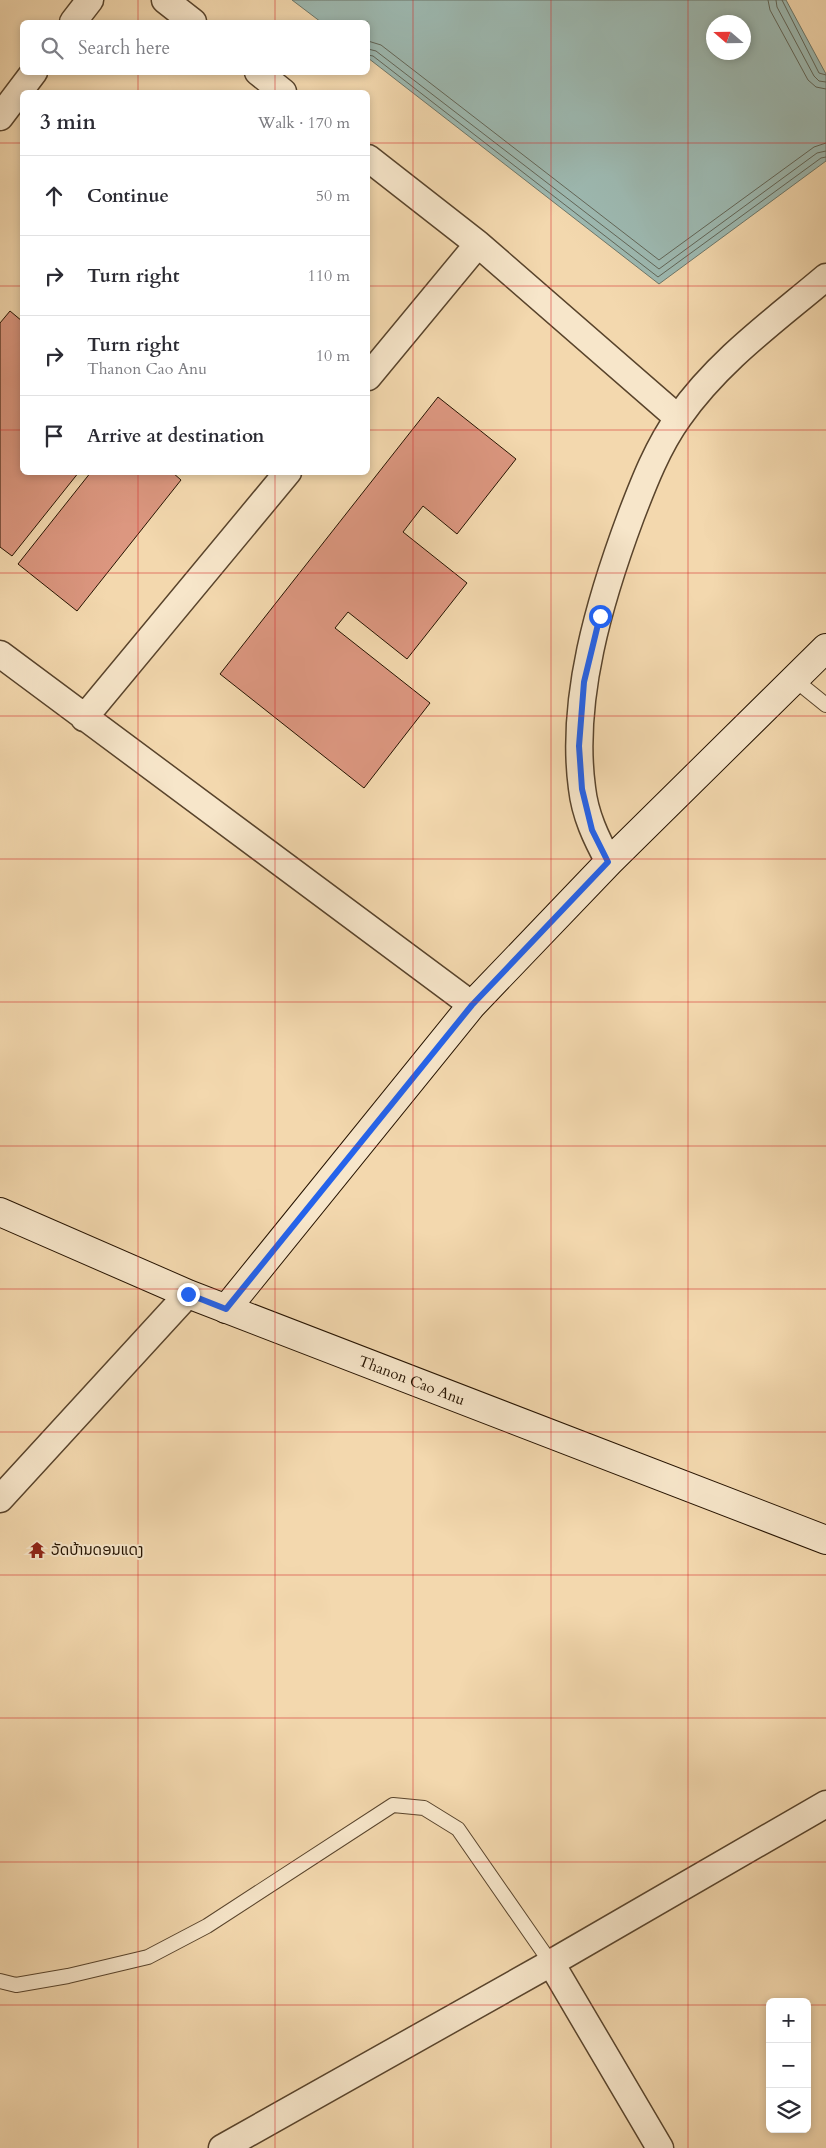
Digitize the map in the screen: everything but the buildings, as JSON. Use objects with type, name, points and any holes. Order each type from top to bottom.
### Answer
[{"type":"street","points":[[75,20],[90,0]]},
{"type":"street","points":[[164,0],[191,20]]},
{"type":"street","points":[[20,90],[32,75]]},
{"type":"street","points":[[262,75],[281,90]]},
{"type":"street","points":[[0,117],[20,91]]},
{"type":"street","points":[[370,160],[478,244],[678,418]]},
{"type":"street","points":[[370,375],[478,244]]},
{"type":"street","points":[[608,862],[592,830],[582,789],[579,746],[584,682],[615,559],[656,456],[678,418],[726,361],[826,278]]},
{"type":"street","points":[[84,718],[286,475]]},
{"type":"street","points":[[226,1309],[472,1005],[608,862],[826,648]]},
{"type":"street","points":[[0,654],[472,1005]]},
{"type":"street","name":"Thanon Cao Anu","points":[[0,1212],[188,1294],[826,1540]]},
{"type":"street","points":[[0,1499],[188,1294]]},
{"type":"street","points":[[222,2148],[551,1963],[826,1804]]},
{"type":"street","points":[[551,1963],[660,2148]]},
{"type":"lane","points":[[795,680],[826,705]]},
{"type":"lane","points":[[0,1981],[16,1984],[68,1976],[148,1957],[207,1926],[393,1805],[424,1808],[458,1829],[551,1963]]},
{"type":"water","points":[[292,0],[786,0],[826,74],[826,161],[659,284],[370,60],[370,20],[318,20]]},
{"type":"place","name":"ວັດບ້ານດອນແດງ","points":[[37,1550]]},
{"type":"route","points":[[188,1294],[226,1309],[472,1005],[608,862],[592,830],[582,789],[579,746],[584,682],[600,616]]}]
